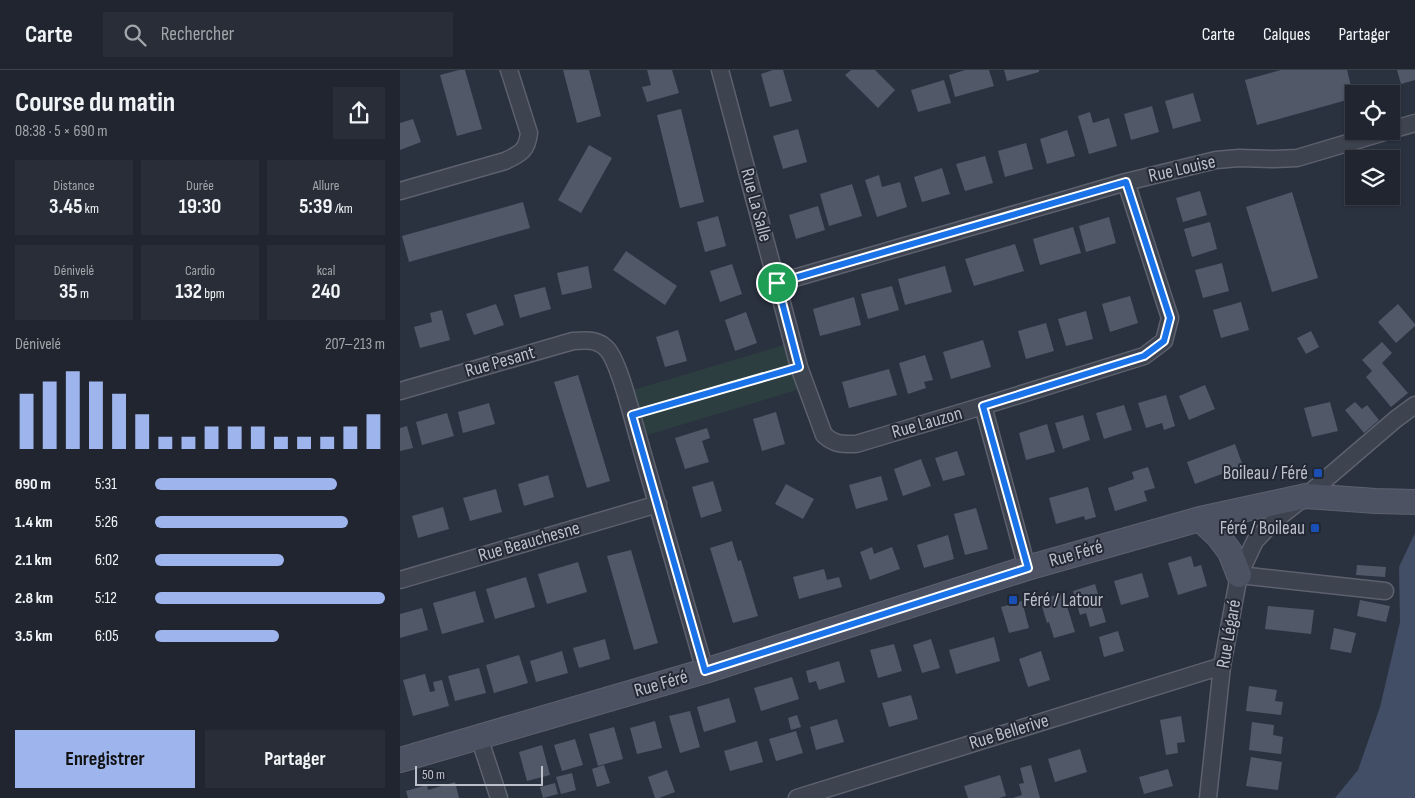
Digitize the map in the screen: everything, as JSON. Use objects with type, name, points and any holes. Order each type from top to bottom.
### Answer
[{"type":"street","points":[[400,191],[505,161],[521,153],[528,144],[529,134],[509,70]]},
{"type":"street","name":"Rue La Salle","points":[[720,70],[799,367],[824,435],[830,441],[842,444]]},
{"type":"street","name":"Rue Louise","points":[[1400,128],[1415,123]]},
{"type":"street","name":"Rue Louise","points":[[777,283],[1126,182],[1216,160],[1297,158],[1359,140]]},
{"type":"street","name":"Rue Lauzon","points":[[842,444],[856,444],[1144,356],[1164,341],[1170,318],[1126,182]]},
{"type":"street","name":"Rue Pesant","points":[[400,391],[573,341],[592,340],[606,348],[616,364],[632,415]]},
{"type":"street","name":"Rue Légaré","points":[[1208,798],[1222,666],[1239,575],[1255,541],[1274,521],[1415,405]]},
{"type":"street","points":[[983,406],[1028,568]]},
{"type":"street","points":[[632,415],[705,671]]},
{"type":"street","name":"Rue Féré","points":[[400,760],[705,671],[1028,568],[1200,519],[1306,496],[1411,502]]},
{"type":"street","name":"Rue Beauchesne","points":[[400,580],[658,504]]},
{"type":"street","points":[[1200,519],[1218,536],[1230,552],[1239,575],[1385,591]]},
{"type":"street","name":"Rue Bellerive","points":[[797,798],[1222,666]]},
{"type":"street","points":[[479,737],[499,798]]},
{"type":"path","points":[[632,415],[799,367]]},
{"type":"shaded area","points":[[784,345],[797,390],[647,435],[633,390]]},
{"type":"water","points":[[1415,533],[1415,798],[1335,798],[1358,770],[1380,707],[1400,622],[1399,567]]},
{"type":"building","points":[[465,70],[482,129],[457,136],[440,75]]},
{"type":"building","points":[[563,70],[589,70],[601,116],[577,123]]},
{"type":"building","points":[[647,70],[672,70],[679,93],[647,102],[642,87],[651,85]]},
{"type":"building","points":[[773,70],[783,70],[792,101],[770,107],[761,74]]},
{"type":"building","points":[[851,70],[875,70],[895,90],[878,108],[845,75]]},
{"type":"building","points":[[965,70],[989,70],[994,86],[955,97],[949,75]]},
{"type":"building","points":[[1004,70],[1039,70],[1039,72],[1007,81]]},
{"type":"building","points":[[1281,70],[1347,70],[1351,85],[1345,85],[1345,101],[1257,125],[1245,80]]},
{"type":"building","points":[[1397,70],[1415,70],[1415,80],[1401,84]]},
{"type":"building","points":[[944,80],[951,103],[918,112],[911,90]]},
{"type":"building","points":[[1193,93],[1201,121],[1173,129],[1165,101]]},
{"type":"building","points":[[1152,106],[1159,132],[1131,140],[1124,114]]},
{"type":"building","points":[[681,109],[704,202],[680,208],[657,115]]},
{"type":"building","points":[[1090,112],[1093,123],[1109,118],[1117,146],[1089,154],[1078,116]]},
{"type":"building","points":[[413,119],[421,142],[400,150],[400,123]]},
{"type":"building","points":[[798,129],[807,162],[783,169],[773,136]]},
{"type":"building","points":[[1067,130],[1075,156],[1047,164],[1040,139]]},
{"type":"building","points":[[1026,143],[1033,169],[1005,177],[998,151]]},
{"type":"building","points":[[589,145],[612,158],[581,213],[558,200]]},
{"type":"building","points":[[985,156],[993,183],[965,191],[956,164]]},
{"type":"building","points":[[942,168],[950,194],[922,202],[914,177]]},
{"type":"building","points":[[879,175],[882,187],[900,182],[907,207],[877,217],[865,180]]},
{"type":"building","points":[[852,184],[862,216],[829,226],[820,194]]},
{"type":"building","points":[[1200,191],[1207,215],[1183,222],[1176,198]]},
{"type":"building","points":[[1292,192],[1318,278],[1272,292],[1246,207]]},
{"type":"building","points":[[523,202],[530,228],[409,262],[402,236]]},
{"type":"building","points":[[818,206],[825,230],[796,239],[789,215]]},
{"type":"building","points":[[718,216],[726,246],[705,252],[697,222]]},
{"type":"building","points":[[1109,217],[1116,243],[1086,252],[1079,226]]},
{"type":"building","points":[[1210,222],[1217,249],[1192,257],[1184,229]]},
{"type":"building","points":[[1073,227],[1081,253],[1040,265],[1033,239]]},
{"type":"building","points":[[1015,244],[1024,271],[974,286],[965,259]]},
{"type":"building","points":[[626,251],[677,286],[665,305],[613,270]]},
{"type":"building","points":[[1222,263],[1229,291],[1203,298],[1195,270]]},
{"type":"building","points":[[732,264],[742,294],[720,302],[710,271]]},
{"type":"building","points":[[588,266],[592,288],[562,295],[557,273]]},
{"type":"building","points":[[945,266],[952,292],[905,305],[898,279]]},
{"type":"building","points":[[892,286],[899,310],[868,319],[861,294]]},
{"type":"building","points":[[545,287],[551,309],[520,318],[514,295]]},
{"type":"building","points":[[1130,296],[1138,323],[1110,332],[1102,304]]},
{"type":"building","points":[[854,297],[861,325],[820,336],[813,309]]},
{"type":"building","points":[[1241,302],[1249,330],[1221,338],[1213,310]]},
{"type":"building","points":[[496,304],[504,325],[474,335],[466,314]]},
{"type":"building","points":[[1398,304],[1415,326],[1396,343],[1378,322]]},
{"type":"building","points":[[442,310],[450,340],[420,348],[414,327],[432,322],[430,313]]},
{"type":"building","points":[[1086,311],[1093,339],[1066,346],[1058,319]]},
{"type":"building","points":[[746,312],[757,343],[735,351],[725,320]]},
{"type":"building","points":[[1046,323],[1054,351],[1026,359],[1018,331]]},
{"type":"building","points":[[678,330],[687,361],[665,367],[656,337]]},
{"type":"building","points":[[1311,331],[1319,347],[1306,354],[1297,338]]},
{"type":"building","points":[[983,340],[991,367],[951,379],[943,352]]},
{"type":"building","points":[[1382,342],[1392,353],[1382,363],[1408,393],[1391,407],[1366,377],[1372,371],[1362,360]]},
{"type":"building","points":[[925,355],[933,380],[924,382],[926,388],[908,394],[899,363]]},
{"type":"building","points":[[889,369],[897,395],[849,408],[842,382]]},
{"type":"building","points":[[578,375],[610,481],[587,488],[554,382]]},
{"type":"building","points":[[1205,385],[1215,409],[1189,420],[1179,396]]},
{"type":"building","points":[[1166,395],[1175,426],[1164,430],[1162,423],[1146,428],[1138,403]]},
{"type":"building","points":[[1330,402],[1338,431],[1312,437],[1304,408]]},
{"type":"building","points":[[1355,402],[1362,409],[1367,405],[1379,420],[1364,433],[1345,410]]},
{"type":"building","points":[[489,403],[495,424],[463,433],[458,412]]},
{"type":"building","points":[[1124,405],[1132,430],[1104,439],[1096,413]]},
{"type":"building","points":[[776,412],[785,444],[762,451],[753,419]]},
{"type":"building","points":[[447,413],[454,436],[422,445],[416,422]]},
{"type":"building","points":[[1083,415],[1090,440],[1063,449],[1055,423]]},
{"type":"building","points":[[1047,424],[1055,452],[1026,460],[1019,433]]},
{"type":"building","points":[[407,426],[413,448],[400,451],[400,428]]},
{"type":"building","points":[[707,428],[710,438],[702,441],[709,462],[685,469],[675,438]]},
{"type":"building","points":[[1235,444],[1243,466],[1195,484],[1187,462]]},
{"type":"building","points":[[957,451],[965,475],[943,481],[935,458]]},
{"type":"building","points":[[921,459],[931,486],[903,496],[894,469]]},
{"type":"building","points":[[1148,467],[1155,488],[1144,491],[1147,501],[1115,511],[1108,488],[1134,479],[1132,472]]},
{"type":"building","points":[[548,475],[554,497],[524,506],[518,484]]},
{"type":"building","points":[[881,476],[888,500],[856,509],[849,485]]},
{"type":"building","points":[[713,481],[722,511],[701,518],[692,487]]},
{"type":"building","points":[[786,484],[814,499],[803,519],[775,504]]},
{"type":"building","points":[[1088,487],[1096,517],[1085,520],[1084,516],[1056,524],[1049,498]]},
{"type":"building","points":[[496,489],[502,512],[470,521],[463,498]]},
{"type":"building","points":[[443,507],[449,529],[418,538],[412,516]]},
{"type":"building","points":[[976,508],[988,549],[965,555],[954,514]]},
{"type":"building","points":[[948,535],[954,559],[924,568],[917,545]]},
{"type":"building","points":[[732,541],[738,561],[741,560],[758,616],[733,623],[710,548]]},
{"type":"building","points":[[872,547],[874,554],[892,547],[900,569],[870,580],[860,552]]},
{"type":"building","points":[[631,550],[658,643],[634,650],[607,556]]},
{"type":"building","points":[[1191,556],[1194,567],[1201,565],[1207,586],[1178,595],[1168,563]]},
{"type":"building","points":[[578,562],[587,592],[547,604],[538,574]]},
{"type":"building","points":[[1357,565],[1386,567],[1385,577],[1356,575]]},
{"type":"building","points":[[824,569],[827,580],[839,577],[842,587],[799,599],[793,577]]},
{"type":"building","points":[[1142,573],[1149,597],[1121,605],[1114,581]]},
{"type":"building","points":[[526,577],[535,607],[495,619],[486,589]]},
{"type":"building","points":[[1095,584],[1106,622],[1090,627],[1086,613],[1080,615],[1073,591]]},
{"type":"building","points":[[475,591],[484,622],[442,634],[433,603]]},
{"type":"building","points":[[1063,593],[1075,632],[1054,638],[1040,600]]},
{"type":"building","points":[[1360,600],[1390,606],[1386,622],[1357,616]]},
{"type":"building","points":[[1022,601],[1029,628],[1009,633],[1001,607]]},
{"type":"building","points":[[1268,606],[1314,610],[1311,634],[1265,629]]},
{"type":"building","points":[[422,608],[428,630],[400,638],[400,614]]},
{"type":"building","points":[[1334,628],[1356,633],[1351,653],[1330,649]]},
{"type":"building","points":[[1118,631],[1124,651],[1104,657],[1099,637]]},
{"type":"building","points":[[994,637],[1000,661],[956,674],[949,650]]},
{"type":"building","points":[[605,639],[610,659],[579,668],[573,648]]},
{"type":"building","points":[[931,639],[940,668],[922,673],[913,645]]},
{"type":"building","points":[[894,644],[902,671],[878,678],[870,650]]},
{"type":"building","points":[[562,651],[568,673],[536,682],[530,661]]},
{"type":"building","points":[[1041,651],[1050,680],[1028,687],[1019,659]]},
{"type":"building","points":[[519,655],[528,683],[494,693],[486,665]]},
{"type":"building","points":[[839,661],[845,682],[819,690],[816,681],[809,683],[806,671]]},
{"type":"building","points":[[479,668],[486,693],[455,701],[448,676]]},
{"type":"building","points":[[425,674],[430,692],[435,691],[433,682],[442,680],[449,706],[413,716],[403,680]]},
{"type":"building","points":[[792,677],[799,699],[761,711],[754,688]]},
{"type":"building","points":[[1249,686],[1277,690],[1275,701],[1283,702],[1281,715],[1246,711]]},
{"type":"building","points":[[911,695],[918,719],[889,727],[882,703]]},
{"type":"building","points":[[729,698],[736,722],[704,732],[697,707]]},
{"type":"building","points":[[690,711],[700,747],[680,753],[669,716]]},
{"type":"building","points":[[797,715],[801,727],[791,730],[788,718]]},
{"type":"building","points":[[1181,716],[1185,742],[1177,743],[1178,753],[1166,755],[1160,720]]},
{"type":"building","points":[[837,719],[844,742],[816,750],[810,727]]},
{"type":"building","points":[[655,721],[662,748],[637,754],[630,728]]},
{"type":"building","points":[[1252,722],[1274,725],[1273,735],[1283,737],[1281,754],[1249,750]]},
{"type":"building","points":[[614,727],[623,759],[598,766],[589,734]]},
{"type":"building","points":[[796,731],[803,753],[776,761],[769,739]]},
{"type":"building","points":[[575,739],[583,765],[562,771],[554,745]]},
{"type":"building","points":[[757,741],[763,762],[730,771],[724,751]]},
{"type":"building","points":[[542,745],[550,775],[527,781],[519,752]]},
{"type":"building","points":[[1080,749],[1087,772],[1055,782],[1048,759]]},
{"type":"building","points":[[1251,757],[1282,762],[1278,790],[1246,786]]},
{"type":"building","points":[[604,765],[610,783],[597,787],[592,769]]},
{"type":"building","points":[[1031,765],[1040,798],[1013,798],[1022,795],[1019,784],[1024,783],[1020,768]]},
{"type":"building","points":[[1168,769],[1173,786],[1144,794],[1139,777]]},
{"type":"building","points":[[667,770],[675,792],[655,798],[648,777]]},
{"type":"building","points":[[572,773],[576,790],[561,794],[556,777]]},
{"type":"building","points":[[1000,775],[1006,796],[999,798],[968,798],[964,786]]},
{"type":"building","points":[[455,782],[459,798],[408,798],[406,791],[427,785],[428,790]]},
{"type":"building","points":[[555,783],[558,794],[543,798],[540,787]]},
{"type":"place","name":"Boileau / Féré","points":[[1318,473]]},
{"type":"place","name":"Féré / Boileau","points":[[1315,528]]},
{"type":"place","name":"Féré / Latour","points":[[1013,600]]},
{"type":"route","points":[[1126,182],[1170,318],[1164,341],[1144,356],[983,406],[1028,568],[705,671],[632,415],[799,367],[777,283],[1126,182]]}]
